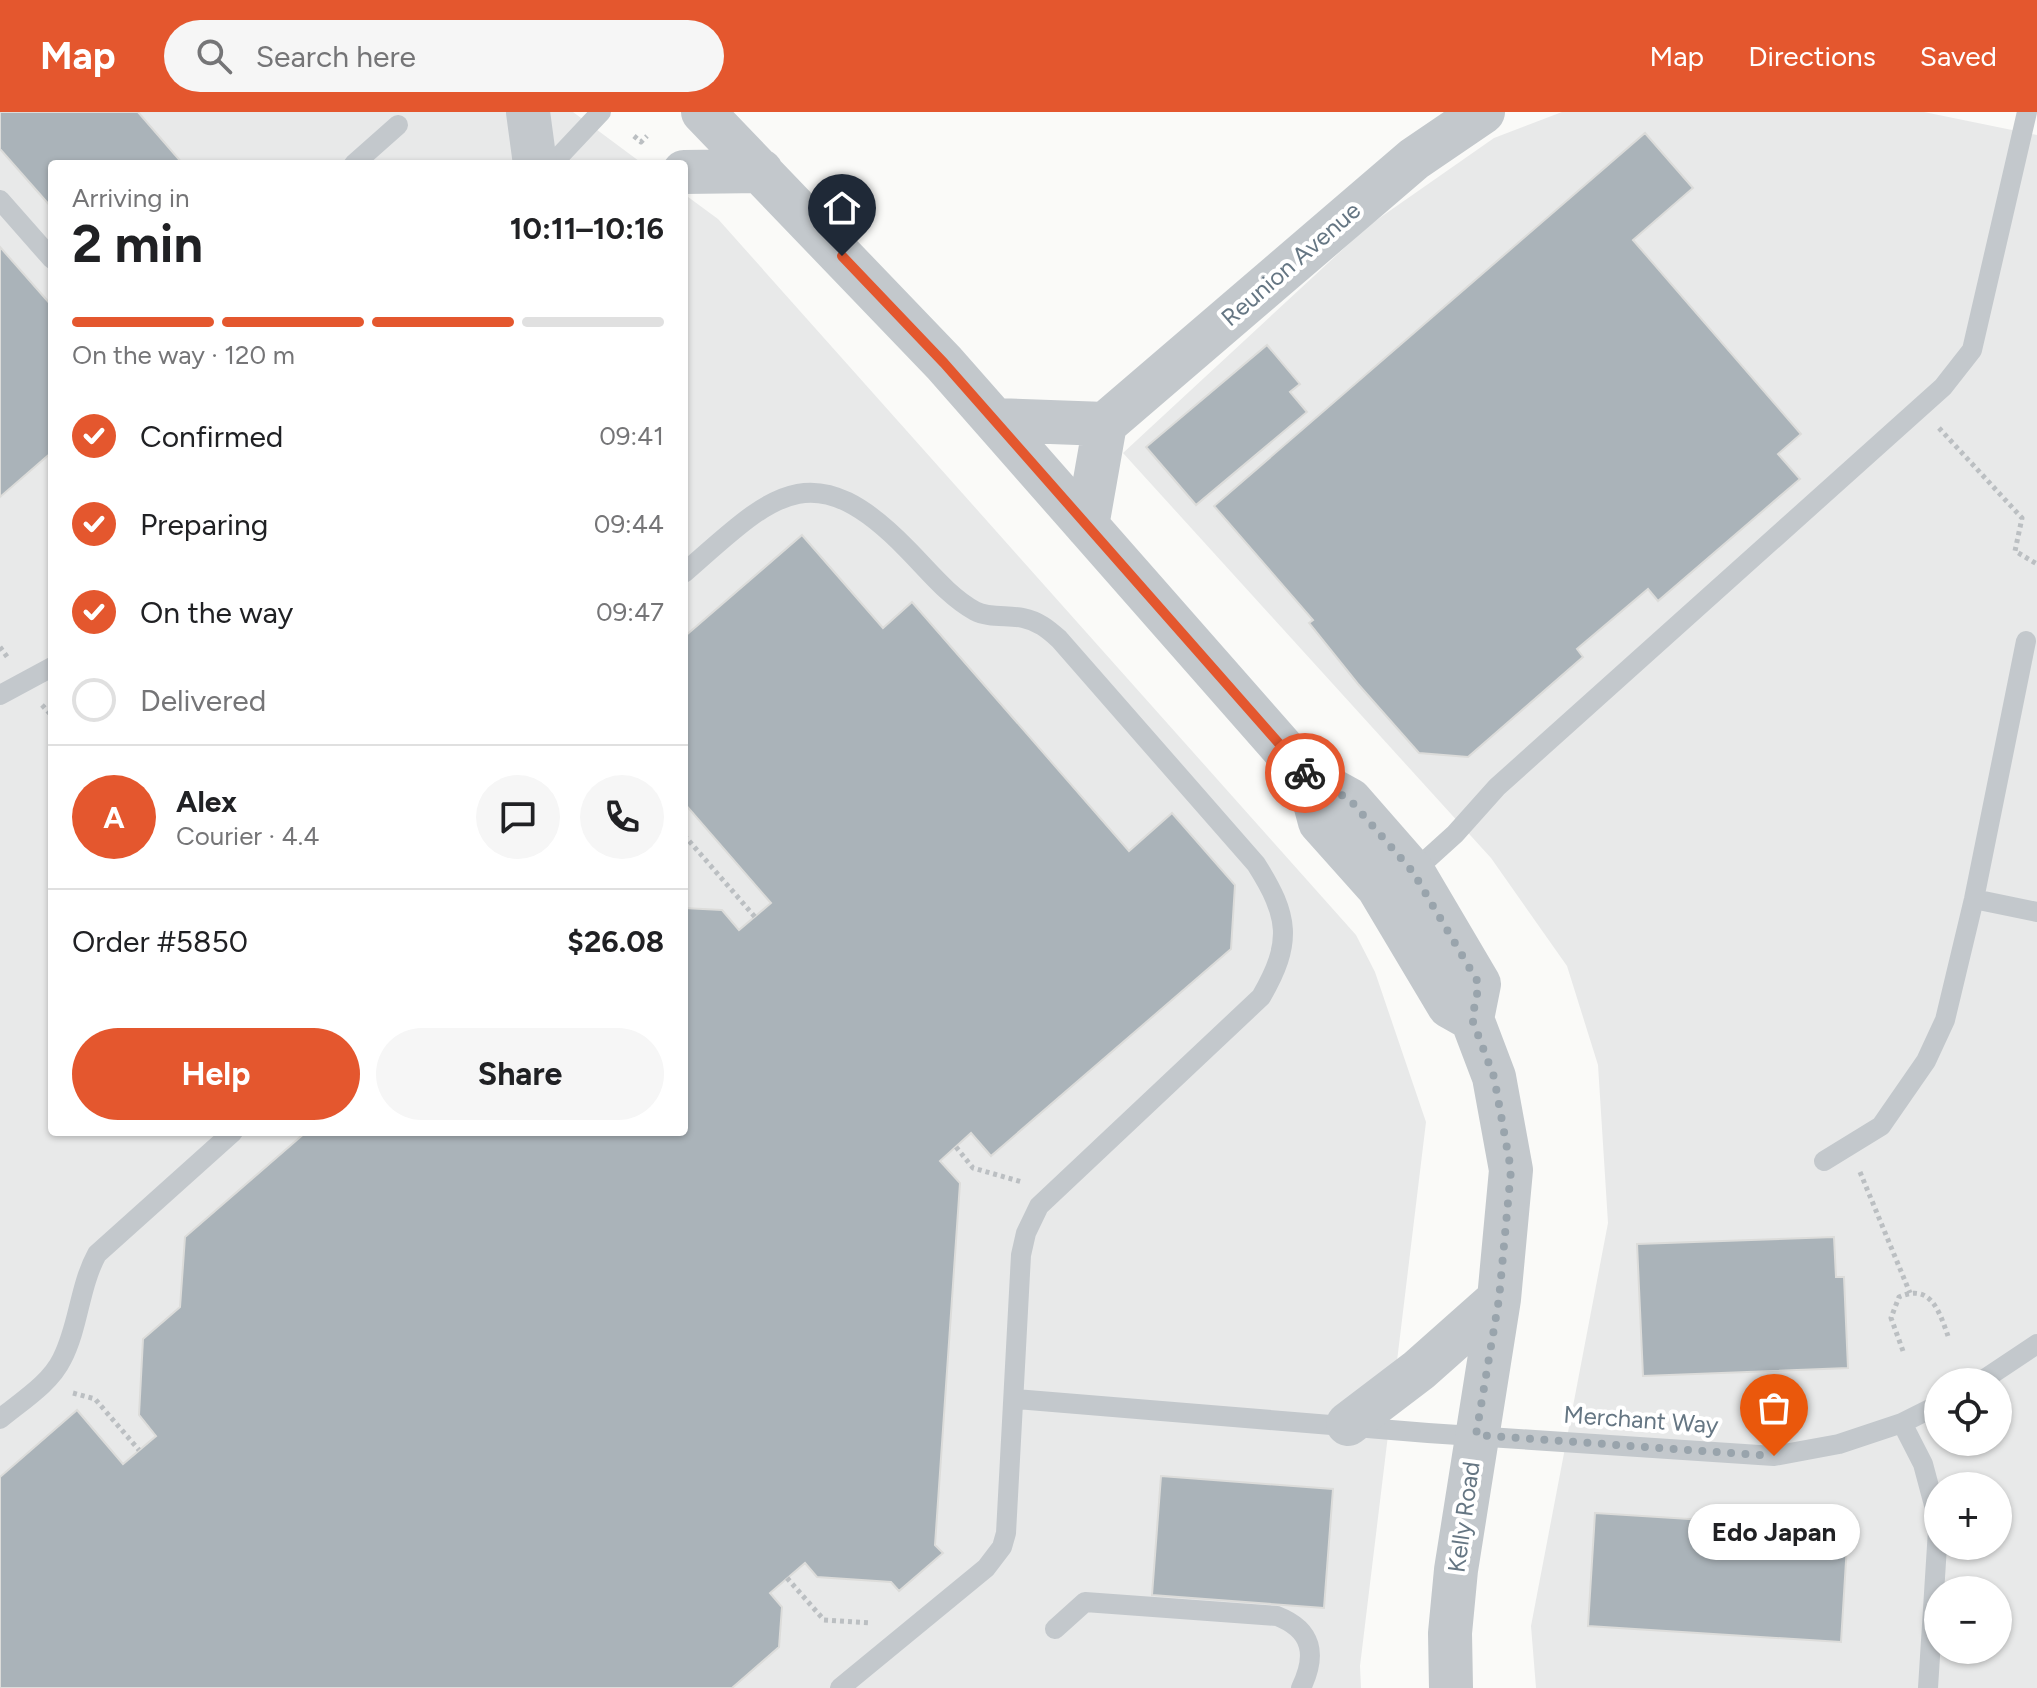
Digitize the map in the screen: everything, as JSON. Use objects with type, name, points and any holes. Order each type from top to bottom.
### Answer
[{"type":"street","points":[[528,112],[534,160]]},
{"type":"street","name":"Kelly Road","points":[[703,112],[995,420],[1308,777],[1350,800],[1413,872],[1479,984],[1472,1019],[1494,1077],[1511,1170],[1499,1299],[1456,1570],[1450,1633],[1451,1688]]},
{"type":"street","name":"Reunion Avenue","points":[[1105,424],[1414,159],[1483,112]]},
{"type":"street","points":[[688,172],[761,171]]},
{"type":"street","points":[[995,420],[1105,424],[1087,526]]},
{"type":"street","name":"Kelly Road","points":[[1308,777],[1320,822],[1378,887],[1449,1006],[1472,1019]]},
{"type":"street","points":[[1348,1424],[1419,1370],[1499,1299]]},
{"type":"lane","points":[[556,160],[601,112]]},
{"type":"lane","points":[[1413,872],[1455,834],[1497,787],[1943,387],[1972,350],[2027,112]]},
{"type":"lane","points":[[359,160],[398,125]]},
{"type":"lane","points":[[0,200],[48,254]]},
{"type":"lane","points":[[688,570],[760,507],[787,496],[811,493],[846,500],[877,518],[948,589],[976,612],[1022,618],[1041,624],[1059,639],[1256,864],[1276,896],[1284,932],[1280,964],[1261,997],[1039,1206],[1026,1233],[1021,1255],[1015,1399],[1002,1547],[986,1568],[918,1627],[840,1688]]},
{"type":"lane","points":[[1824,1161],[1881,1126],[1926,1061],[1945,1020],[1974,899],[2026,641]]},
{"type":"lane","points":[[0,695],[48,669]]},
{"type":"lane","points":[[1974,899],[2037,912]]},
{"type":"lane","points":[[0,1419],[40,1385],[63,1359],[87,1272],[97,1254],[229,1136]]},
{"type":"lane","points":[[2001,1368],[2037,1344]]},
{"type":"lane","name":"Merchant Way","points":[[1015,1399],[1774,1456],[1839,1444],[1902,1423],[1924,1412]]},
{"type":"lane","points":[[1902,1423],[1925,1472]]},
{"type":"lane","points":[[1928,1688],[1936,1560]]},
{"type":"lane","points":[[1055,1629],[1085,1602],[1277,1616],[1302,1630],[1313,1653],[1301,1688]]},
{"type":"path","points":[[634,136],[641,142],[643,155]]},
{"type":"path","points":[[641,142],[647,136]]},
{"type":"path","points":[[1920,407],[2022,518],[2015,551],[2037,564]]},
{"type":"path","points":[[688,840],[755,917]]},
{"type":"path","points":[[1848,1146],[1881,1217],[1910,1293]]},
{"type":"path","points":[[956,1147],[973,1168],[1054,1191]]},
{"type":"path","points":[[1903,1351],[1891,1318],[1899,1297],[1910,1293],[1921,1293],[1932,1299],[1948,1336]]},
{"type":"path","points":[[40,1385],[95,1399],[139,1450]]},
{"type":"path","points":[[787,1578],[824,1620],[918,1627]]},
{"type":"shaded area","points":[[0,112],[573,112],[638,160],[48,160],[48,1136],[688,1136],[688,197],[718,219],[1356,935],[1375,972],[1426,1122],[1360,1666],[1361,1688],[0,1688]]},
{"type":"shaded area","points":[[1562,112],[1924,112],[2037,135],[2037,1688],[1536,1688],[1531,1626],[1608,1223],[1598,1065],[1567,966],[1491,858],[1123,453],[1368,226],[1494,138]]},
{"type":"building","points":[[0,112],[138,112],[180,160],[48,160],[48,203],[0,149]]},
{"type":"building","points":[[1645,133],[1693,188],[1633,240],[1801,434],[1778,454],[1800,479],[1658,601],[1648,589],[1577,649],[1583,657],[1468,757],[1419,753],[1309,623],[1313,620],[1214,506]]},
{"type":"building","points":[[0,247],[48,301],[48,455],[0,497]]},
{"type":"building","points":[[1267,345],[1300,384],[1290,392],[1307,412],[1196,505],[1146,447]]},
{"type":"building","points":[[802,535],[883,628],[912,602],[1129,851],[1172,813],[1235,885],[1231,949],[991,1156],[971,1133],[940,1161],[960,1183],[935,1545],[943,1553],[899,1591],[891,1582],[817,1577],[805,1563],[770,1593],[782,1607],[779,1647],[732,1688],[0,1688],[0,1477],[77,1410],[123,1464],[156,1436],[139,1415],[143,1339],[180,1307],[185,1237],[301,1136],[688,1136],[688,908],[722,910],[739,930],[771,903],[688,808],[688,634]]},
{"type":"building","points":[[1834,1237],[1836,1277],[1844,1277],[1848,1368],[1643,1376],[1637,1244]]},
{"type":"building","points":[[1161,1476],[1333,1489],[1324,1608],[1152,1595]]},
{"type":"building","points":[[1595,1513],[1848,1529],[1841,1642],[1588,1626]]},
{"type":"way so far","points":[[1305,773],[1350,800],[1413,872],[1479,984],[1472,1019],[1494,1077],[1511,1170],[1499,1299],[1476,1435],[1774,1456]]},
{"type":"place","name":"Edo Japan","points":[[1774,1456]]},
{"type":"route","points":[[842,256],[944,363],[1305,773]]}]
